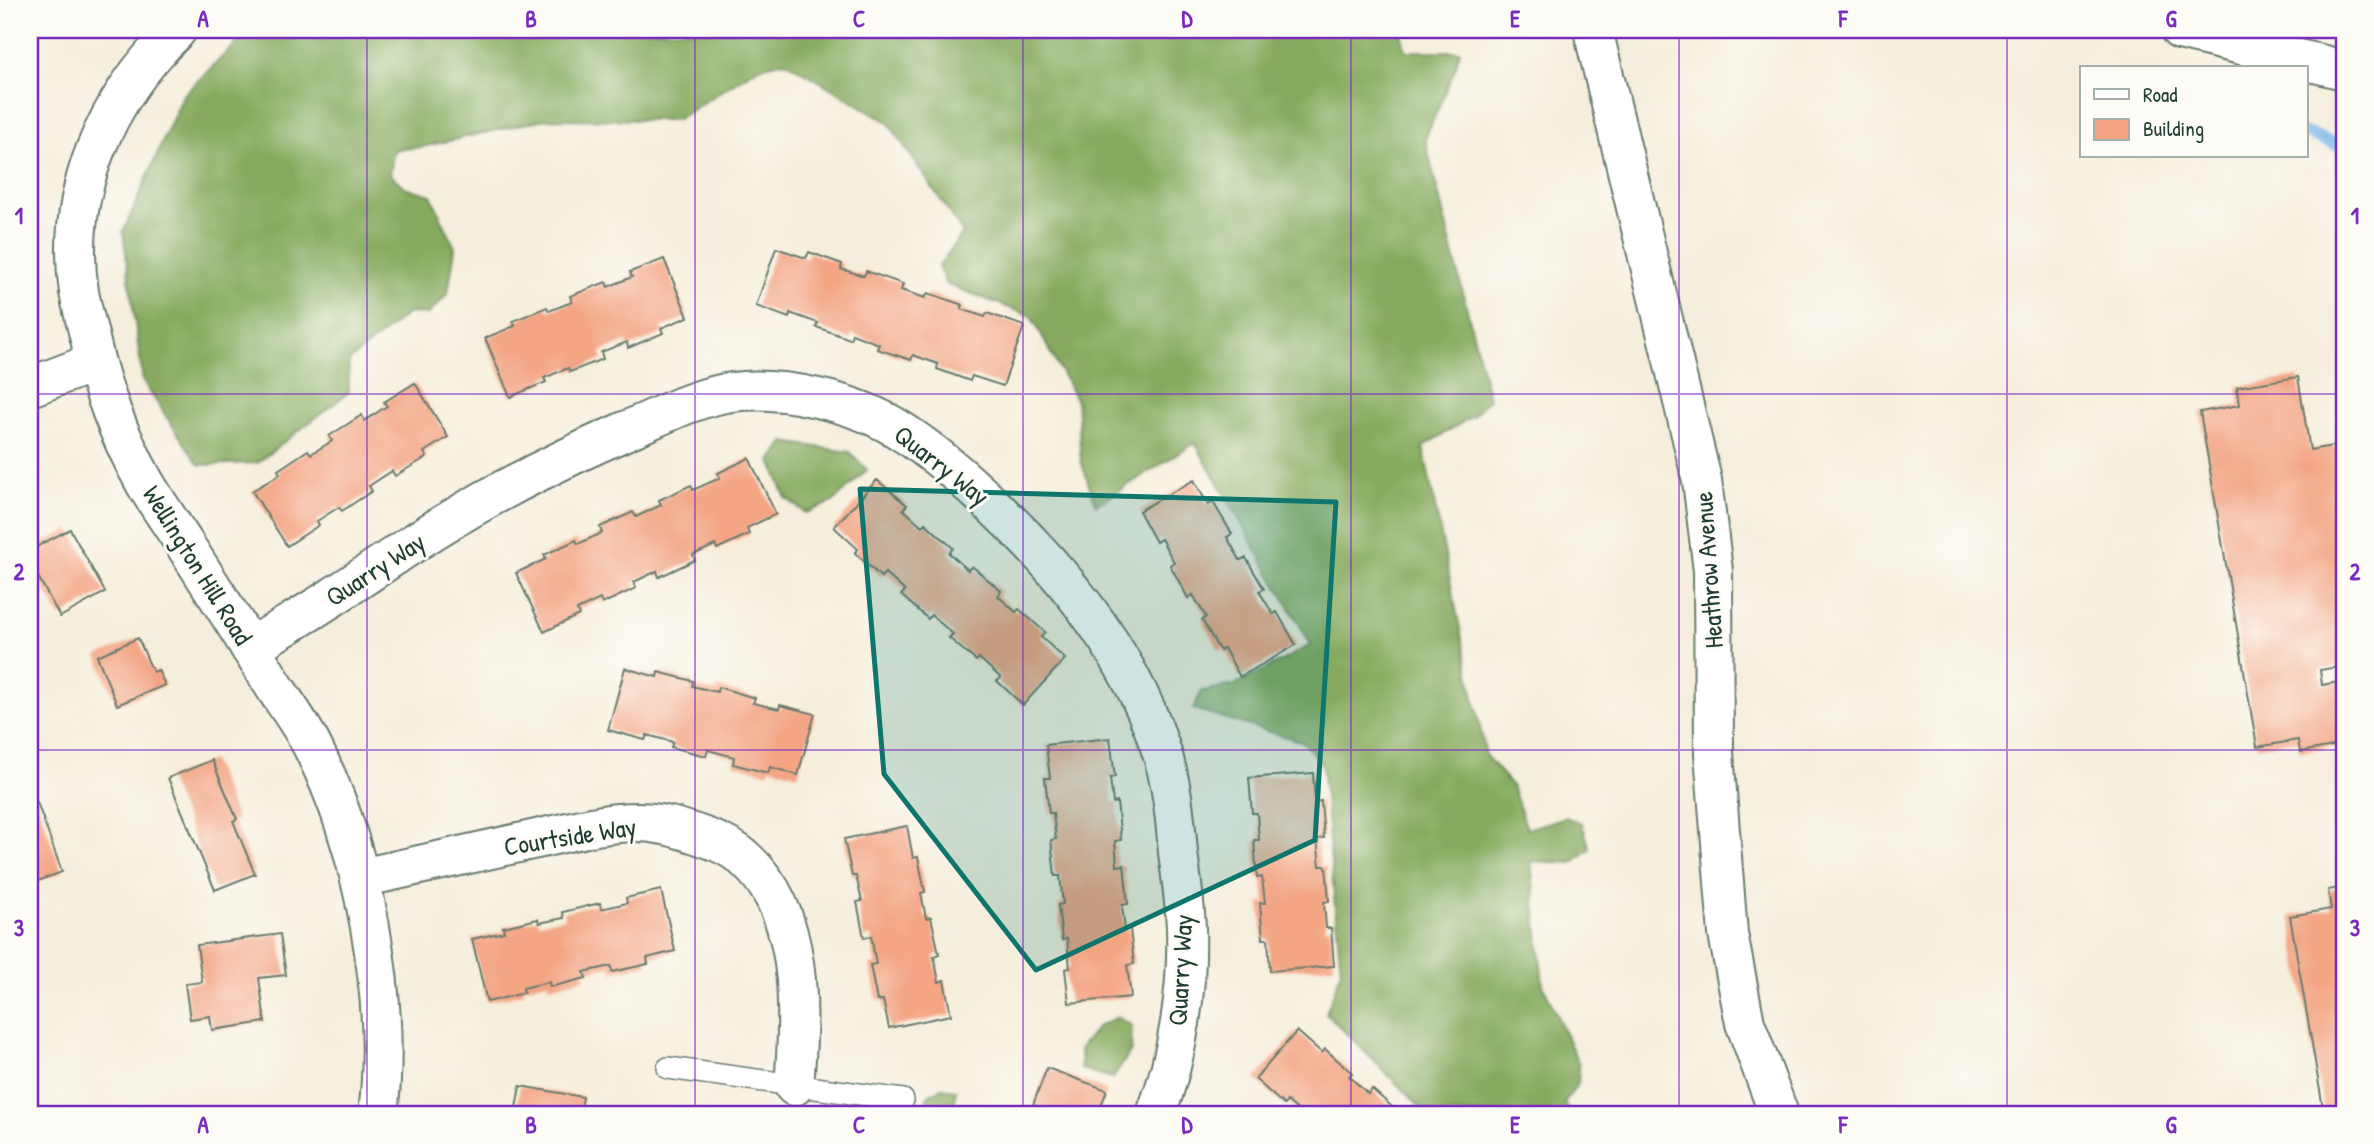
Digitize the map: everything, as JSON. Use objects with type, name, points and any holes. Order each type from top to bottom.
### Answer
[{"type":"street","name":"Wellington Hill Road","points":[[177,30],[132,82],[107,122],[93,153],[82,190],[77,238],[79,291],[95,362],[116,422],[145,483],[310,744],[336,800],[361,878],[380,1004],[383,1065],[378,1114]]},
{"type":"street","name":"Heathrow Avenue","points":[[1593,30],[1702,480],[1713,571],[1714,752],[1728,934],[1745,1023],[1779,1114]]},
{"type":"street","points":[[2180,30],[2344,70]]},
{"type":"street","points":[[30,387],[95,362]]},
{"type":"street","name":"Quarry Way","points":[[250,648],[447,522],[512,485],[687,404],[729,392],[765,390],[813,397],[890,424],[921,444],[958,474],[1013,524],[1057,571],[1092,615],[1141,699],[1153,726],[1162,751],[1174,813],[1186,925],[1180,1018],[1162,1112]]},
{"type":"street","name":"Courtside Way","points":[[361,878],[588,828],[636,822],[674,826],[713,840],[745,859],[768,887],[783,914],[797,989],[798,1040],[794,1086]]},
{"type":"lane","points":[[668,1068],[903,1100]]},
{"type":"highlighted area","points":[[860,489],[1336,502],[1315,840],[1036,970],[884,774]]},
{"type":"green space","points":[[250,30],[1400,30],[1406,51],[1460,51],[1425,139],[1489,399],[1474,415],[1423,447],[1486,756],[1512,786],[1527,829],[1565,817],[1582,823],[1590,849],[1572,863],[1531,861],[1543,985],[1579,1064],[1578,1084],[1564,1103],[1572,1114],[1427,1114],[1326,1013],[1341,972],[1322,764],[1303,742],[1193,709],[1202,691],[1235,685],[1311,645],[1195,443],[1096,505],[1081,461],[1077,401],[1031,316],[946,284],[938,267],[963,233],[888,122],[785,61],[759,67],[676,120],[545,119],[422,147],[394,150],[390,174],[404,187],[431,195],[455,248],[448,294],[428,314],[408,313],[349,361],[349,392],[257,463],[199,465],[143,382],[123,232],[183,95]]},
{"type":"green space","points":[[784,442],[850,452],[867,470],[833,502],[806,513],[786,498],[771,461]]},
{"type":"green space","points":[[1118,1017],[1132,1026],[1131,1051],[1113,1078],[1081,1069],[1080,1048],[1098,1026]]},
{"type":"green space","points":[[942,1088],[956,1090],[953,1114],[923,1114],[928,1095]]},
{"type":"building","points":[[776,248],[806,258],[809,252],[842,264],[841,269],[864,276],[866,271],[903,284],[901,290],[925,298],[928,293],[963,305],[961,309],[985,317],[987,313],[1024,326],[1003,386],[972,376],[970,381],[937,369],[938,364],[913,355],[911,360],[877,349],[879,344],[852,334],[850,339],[816,327],[818,323],[790,313],[789,318],[756,306]]},
{"type":"building","points":[[664,259],[688,317],[661,328],[663,333],[628,348],[627,342],[601,352],[603,359],[570,372],[568,368],[544,378],[546,382],[510,397],[485,338],[515,326],[513,321],[547,307],[549,311],[572,302],[570,296],[606,282],[608,287],[632,277],[630,272]]},
{"type":"building","points":[[2298,377],[2310,450],[2338,445],[2344,479],[2344,666],[2320,670],[2322,685],[2344,681],[2344,744],[2300,752],[2298,740],[2257,747],[2200,412],[2240,405],[2237,387]]},
{"type":"building","points":[[415,383],[448,437],[424,452],[427,457],[395,476],[392,471],[369,486],[372,491],[342,511],[339,507],[317,521],[319,525],[287,546],[252,491],[280,474],[278,470],[308,450],[311,454],[332,441],[329,436],[362,415],[364,421],[387,406],[384,402]]},
{"type":"building","points":[[749,458],[776,514],[747,528],[749,534],[717,549],[715,545],[693,555],[695,560],[659,577],[657,571],[634,582],[636,588],[602,604],[600,599],[577,610],[579,615],[544,632],[516,573],[546,559],[544,555],[576,540],[578,544],[602,533],[600,527],[633,512],[636,517],[661,505],[659,500],[691,485],[693,490],[720,478],[718,473]]},
{"type":"building","points":[[877,480],[907,505],[903,509],[922,526],[925,523],[953,548],[949,553],[968,570],[972,566],[1001,591],[998,596],[1016,612],[1019,609],[1045,632],[1041,637],[1065,659],[1023,705],[997,681],[1001,678],[979,658],[976,661],[949,638],[953,634],[931,615],[928,619],[901,595],[905,591],[885,573],[881,577],[855,553],[858,549],[834,527]]},
{"type":"building","points":[[1194,480],[1208,505],[1213,502],[1232,534],[1227,537],[1240,560],[1246,558],[1264,589],[1259,591],[1273,614],[1277,612],[1296,645],[1240,677],[1224,648],[1220,651],[1202,620],[1206,617],[1193,595],[1188,598],[1170,565],[1174,562],[1161,539],[1156,542],[1139,511]]},
{"type":"building","points":[[70,529],[105,592],[60,617],[30,562],[30,550]]},
{"type":"building","points":[[138,638],[153,672],[158,670],[165,685],[117,705],[97,656]]},
{"type":"building","points":[[625,668],[657,677],[658,672],[693,681],[692,686],[717,692],[718,687],[755,698],[753,703],[779,709],[780,705],[815,714],[798,775],[770,767],[768,773],[733,764],[734,757],[708,750],[706,756],[671,747],[673,742],[647,735],[645,740],[608,730]]},
{"type":"building","points":[[1110,738],[1115,777],[1110,778],[1113,803],[1117,802],[1121,840],[1115,841],[1117,866],[1124,865],[1128,904],[1122,905],[1125,929],[1130,929],[1134,964],[1127,965],[1131,997],[1069,1003],[1065,969],[1070,968],[1067,939],[1062,940],[1058,905],[1063,904],[1060,876],[1055,876],[1051,840],[1056,839],[1053,813],[1049,813],[1045,778],[1050,778],[1046,745]]},
{"type":"building","points":[[212,760],[237,819],[233,821],[255,874],[215,890],[168,778]]},
{"type":"building","points":[[1313,773],[1315,802],[1321,801],[1324,838],[1317,839],[1320,866],[1326,866],[1329,901],[1324,902],[1326,928],[1331,928],[1334,966],[1270,971],[1268,939],[1263,939],[1260,903],[1265,903],[1262,877],[1257,878],[1254,840],[1259,840],[1257,813],[1252,813],[1249,778]]},
{"type":"building","points":[[37,802],[62,872],[30,884],[30,804]]},
{"type":"building","points":[[907,826],[913,858],[918,857],[925,892],[921,893],[926,918],[931,917],[939,954],[934,956],[939,982],[944,980],[951,1015],[889,1028],[883,1000],[877,1001],[870,965],[876,964],[871,936],[864,938],[857,902],[862,901],[856,876],[852,876],[844,839]]},
{"type":"building","points":[[2344,887],[2344,1114],[2324,1114],[2290,916],[2331,909],[2328,890]]},
{"type":"building","points":[[661,890],[675,951],[647,958],[648,964],[612,972],[611,966],[584,972],[586,978],[550,987],[549,982],[523,988],[524,993],[487,1002],[472,939],[504,932],[503,927],[538,919],[539,923],[564,918],[563,912],[600,903],[601,909],[627,903],[626,898]]},
{"type":"building","points":[[280,934],[286,975],[259,978],[265,1022],[212,1030],[210,1016],[190,1019],[185,984],[202,982],[197,945]]},
{"type":"building","points":[[1297,1031],[1322,1053],[1325,1049],[1352,1073],[1349,1076],[1368,1094],[1372,1089],[1400,1114],[1302,1114],[1287,1101],[1284,1105],[1255,1079]]},
{"type":"building","points":[[1047,1068],[1107,1090],[1098,1114],[1034,1114],[1037,1106],[1033,1105]]},
{"type":"building","points":[[520,1086],[583,1097],[580,1114],[515,1114]]},
{"type":"building","points":[[221,1108],[257,1112],[257,1114],[220,1114]]},
{"type":"waterway","points":[[2308,134],[2344,147]]}]
